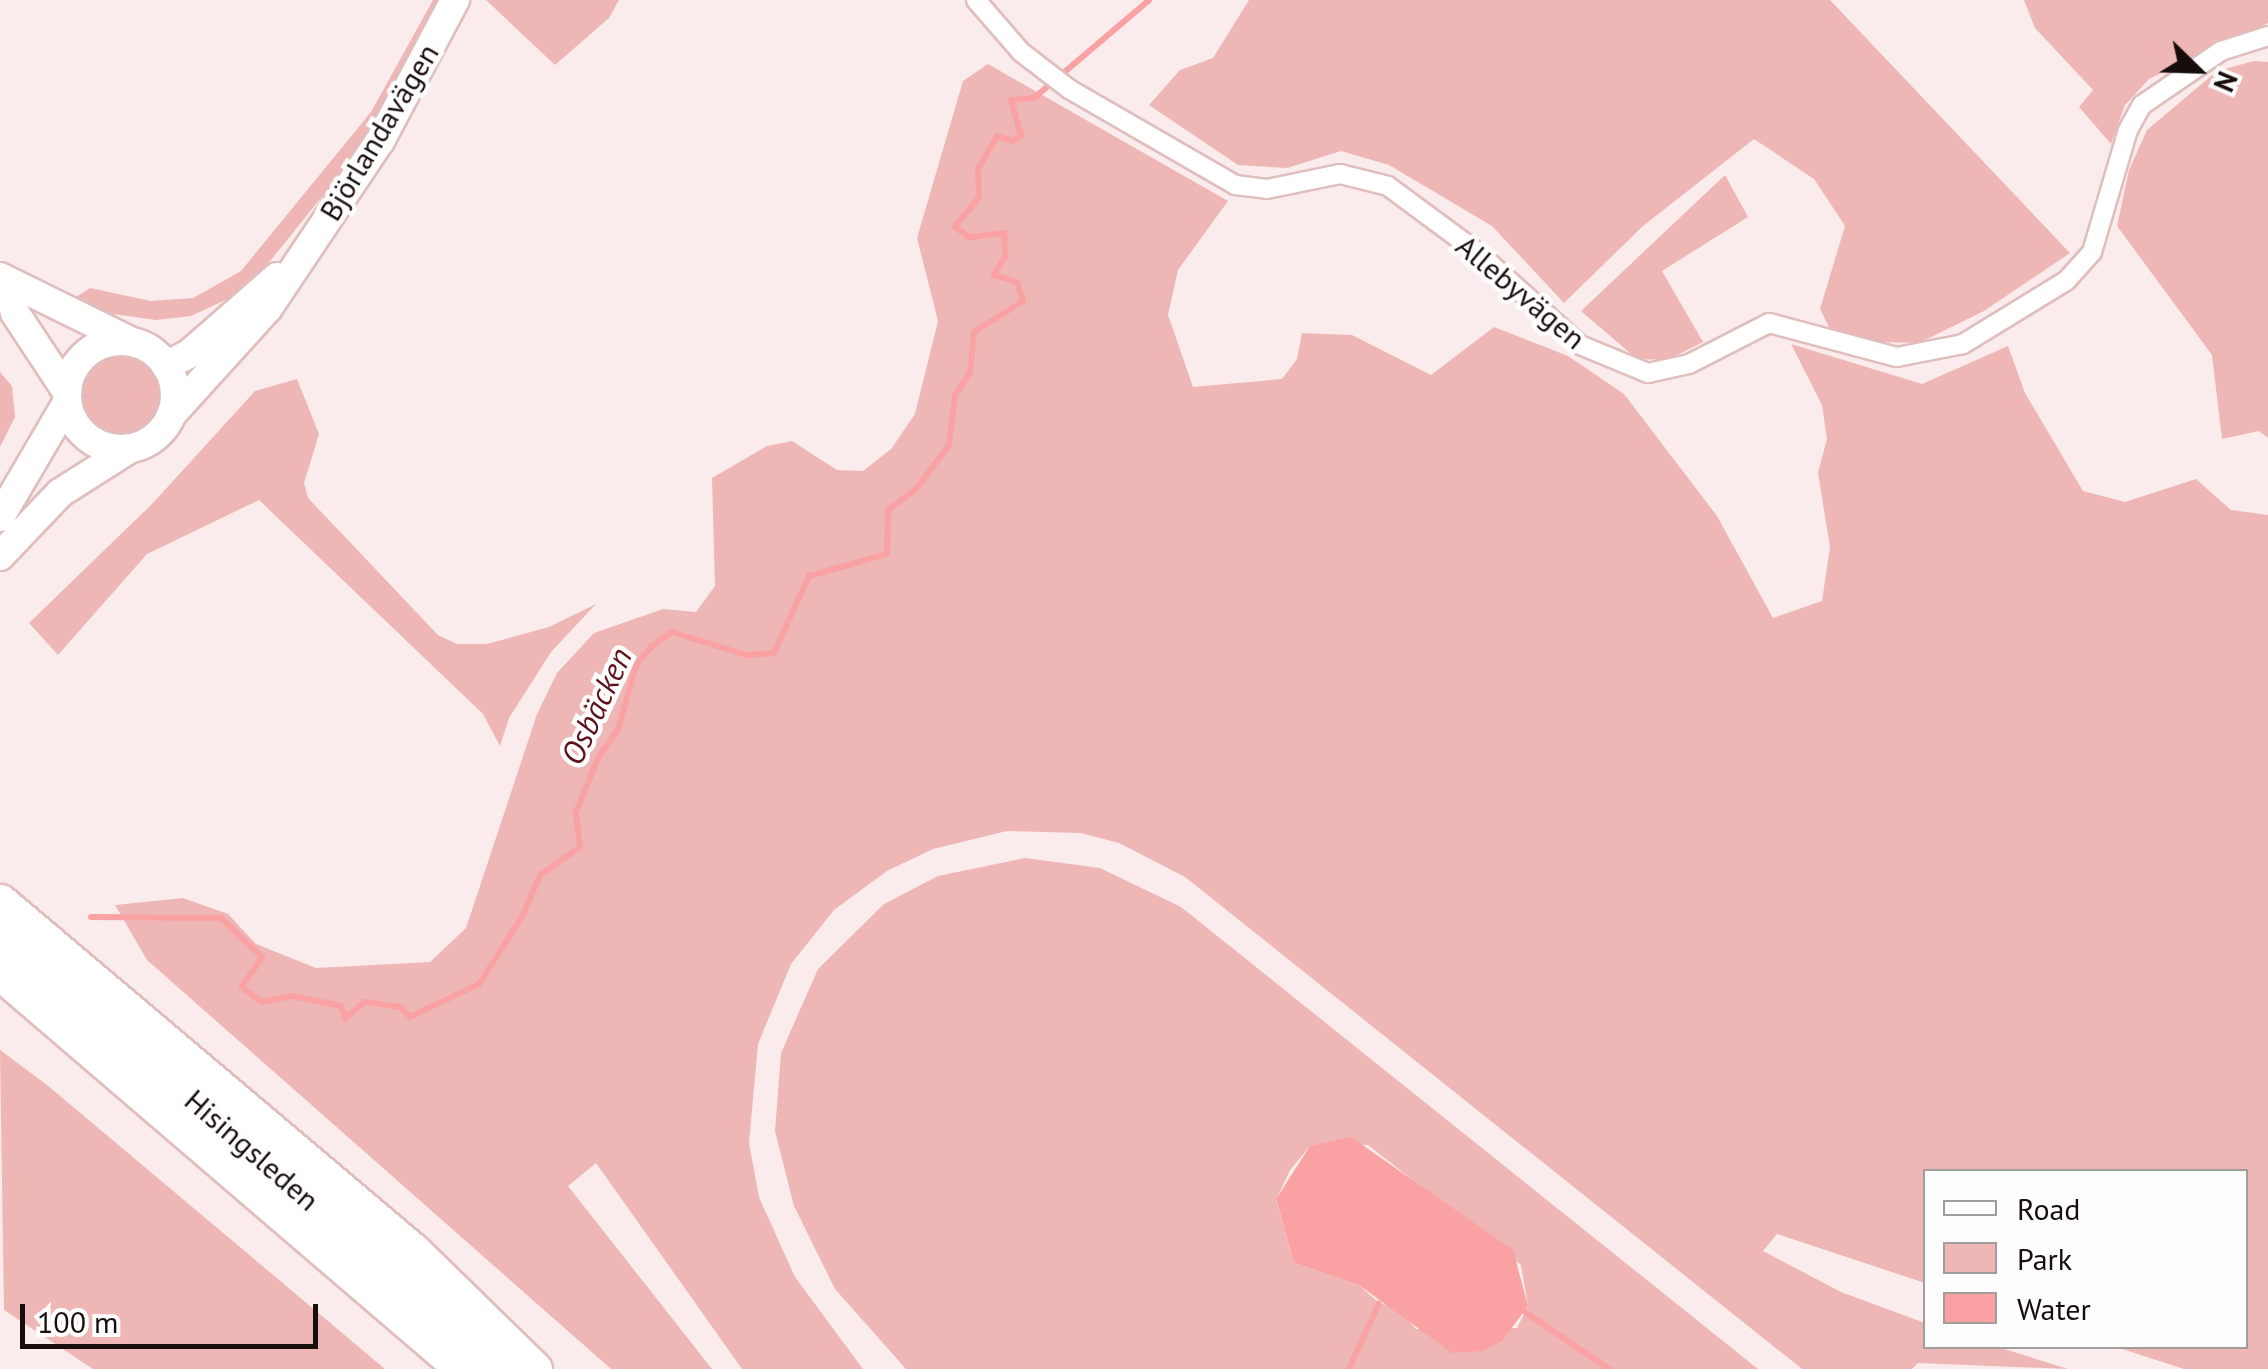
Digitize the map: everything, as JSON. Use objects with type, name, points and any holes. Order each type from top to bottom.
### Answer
[{"type":"highway","points":[[0,902],[414,1252],[534,1369]]},
{"type":"highway","name":"Hisingsleden","points":[[0,935],[273,1184],[463,1369]]},
{"type":"highway","name":"Hisingsleden","points":[[0,972],[273,1184],[500,1369]]},
{"type":"highway","points":[[0,999],[430,1369]]},
{"type":"street","name":"Björlandavägen","points":[[171,415],[268,308],[380,141],[455,0]]},
{"type":"street","name":"Allebyvägen","points":[[976,0],[1039,66],[1068,89],[1241,187],[1267,189],[1340,174],[1383,184],[1476,251],[1580,344],[1648,373],[1689,364],[1770,323],[1898,357],[1963,344],[2066,280],[2092,252],[2128,130],[2142,105],[2221,52],[2268,36]]},
{"type":"street","name":"Björlandavägen","points":[[166,366],[189,354],[297,260]]},
{"type":"street","points":[[4,280],[16,313],[67,398],[84,435],[105,447],[129,449]]},
{"type":"street","points":[[0,556],[60,494],[129,449],[152,440],[171,415],[174,384],[166,366],[130,341],[36,291],[4,280]]},
{"type":"street","points":[[0,517],[67,398],[83,356],[100,345],[130,341]]},
{"type":"green space","points":[[433,0],[442,0],[349,163],[271,260],[234,296],[191,316],[156,320],[113,314],[73,299],[90,288],[151,301],[193,298],[241,271],[371,112]]},
{"type":"green space","points":[[486,0],[619,0],[609,18],[555,65]]},
{"type":"green space","points":[[1249,0],[1830,0],[2070,253],[1984,311],[1919,343],[1879,342],[1830,329],[1820,309],[1845,226],[1814,179],[1754,139],[1643,226],[1564,303],[1492,226],[1389,165],[1341,151],[1287,168],[1238,165],[1149,105],[1180,70],[1213,58]]},
{"type":"green space","points":[[2024,0],[2268,0],[2268,23],[2149,79],[2125,105],[2111,144],[2079,107],[2093,90],[2035,28]]},
{"type":"green space","points":[[2254,61],[2268,62],[2268,438],[2259,431],[2222,439],[2212,355],[2117,226],[2129,170],[2147,130],[2217,71]]},
{"type":"green space","points":[[988,64],[1228,201],[1178,270],[1168,315],[1193,387],[1282,379],[1297,359],[1302,333],[1352,335],[1431,375],[1494,327],[1568,356],[1624,394],[1717,516],[1773,618],[1822,601],[1830,547],[1818,473],[1827,439],[1822,405],[1791,344],[1922,384],[2008,346],[2025,393],[2083,491],[2125,502],[2196,479],[2231,510],[2268,515],[2268,1369],[2184,1369],[2122,1349],[2248,1349],[2248,1169],[1923,1169],[1923,1282],[1777,1234],[1763,1251],[1841,1292],[1923,1322],[1923,1349],[2004,1349],[2068,1369],[1918,1363],[1912,1369],[1802,1369],[1185,877],[1119,843],[1081,833],[1007,831],[933,849],[887,871],[834,910],[791,964],[758,1044],[749,1143],[759,1197],[795,1277],[863,1369],[742,1369],[596,1163],[568,1186],[712,1369],[611,1369],[147,960],[115,905],[183,898],[228,914],[256,944],[316,968],[430,962],[466,928],[537,714],[557,673],[594,633],[663,609],[696,612],[715,586],[712,478],[767,446],[792,441],[837,470],[863,471],[891,449],[915,414],[938,321],[917,238],[963,81]]},
{"type":"green space","points":[[1725,175],[1748,217],[1662,271],[1703,342],[1667,360],[1637,359],[1581,311]]},
{"type":"green space","points":[[122,350],[139,353],[153,363],[163,377],[163,411],[153,425],[139,435],[122,438],[105,435],[91,425],[81,411],[78,394],[81,377],[91,363],[105,353]]},
{"type":"green space","points":[[0,372],[12,386],[15,417],[0,447]]},
{"type":"green space","points":[[297,379],[319,434],[304,483],[308,498],[438,635],[457,644],[487,644],[549,627],[596,604],[551,652],[509,718],[500,746],[483,714],[259,500],[147,554],[58,655],[29,623],[153,503],[255,391]]},
{"type":"green space","points":[[1025,858],[1100,868],[1181,907],[1758,1369],[906,1369],[835,1289],[794,1206],[775,1131],[781,1053],[818,969],[884,904],[938,876]],"holes":[[[1368,1145],[1521,1265],[1528,1306],[1517,1328],[1416,1329],[1398,1308],[1379,1303],[1359,1285],[1294,1263],[1276,1200],[1290,1170],[1310,1146]]]},
{"type":"green space","points":[[0,1050],[47,1085],[385,1369],[93,1369],[4,1310]]},
{"type":"water","points":[[1351,1137],[1513,1250],[1528,1306],[1502,1341],[1483,1351],[1452,1353],[1359,1285],[1294,1263],[1276,1199],[1310,1146]]},
{"type":"waterway","name":"Osbäcken","points":[[91,917],[221,918],[262,957],[242,987],[261,1002],[292,996],[341,1006],[345,1018],[365,1002],[400,1007],[410,1017],[479,984],[522,917],[540,875],[580,847],[576,812],[599,756],[618,730],[636,666],[651,647],[672,632],[746,655],[774,653],[809,576],[887,554],[888,510],[915,490],[949,445],[955,395],[970,373],[974,332],[1023,301],[1017,282],[994,275],[1005,257],[1004,233],[969,237],[955,227],[979,197],[978,169],[997,136],[1012,141],[1021,135],[1011,100],[1034,98],[1149,0]]},
{"type":"waterway","points":[[1349,1369],[1379,1303]]},
{"type":"waterway","points":[[1525,1312],[1609,1369]]}]
